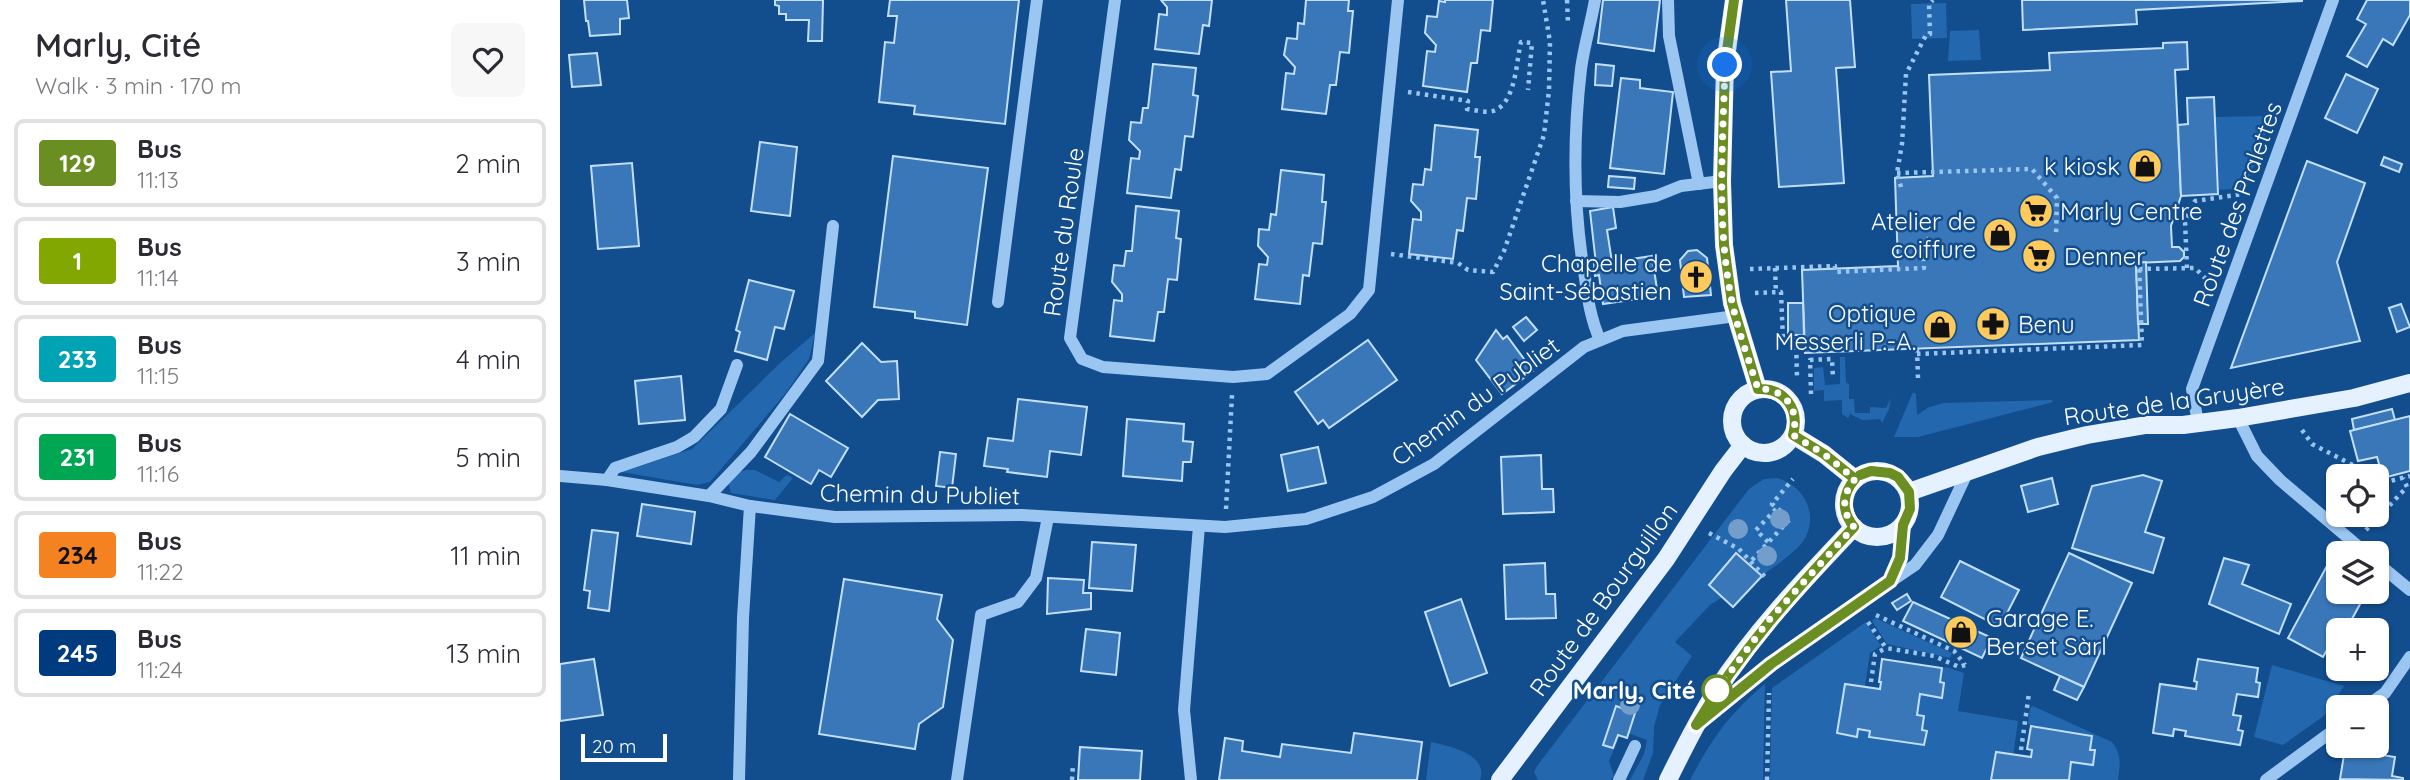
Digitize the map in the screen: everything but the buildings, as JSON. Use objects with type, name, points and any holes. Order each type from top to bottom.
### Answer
[{"type":"main road","points":[[1734,0],[1725,65],[1722,181],[1725,255],[1735,316],[1758,389]]},
{"type":"main road","name":"Route de la Gruyère","points":[[1909,492],[2038,447],[2087,435],[2146,425],[2238,418],[2354,398],[2410,383]]},
{"type":"main road","points":[[1758,389],[1768,389],[1786,397],[1795,415],[1793,435],[1787,443],[1770,452],[1751,450],[1743,445],[1732,428],[1732,418],[1740,399],[1758,389]]},
{"type":"main road","points":[[1793,435],[1824,454],[1855,479]]},
{"type":"main road","name":"Route de Bourguillon","points":[[1500,780],[1666,559],[1743,445]]},
{"type":"main road","points":[[1871,471],[1890,473],[1898,477],[1909,492],[1910,509],[1903,525],[1897,531],[1882,537],[1867,536],[1854,527],[1846,514],[1846,492],[1855,479],[1871,471]]},
{"type":"main road","points":[[1668,780],[1717,690],[1755,638],[1854,527]]},
{"type":"street","points":[[998,302],[1037,0]]},
{"type":"street","name":"Route du Roule","points":[[1115,0],[1070,338],[1082,359],[1103,367],[1233,377],[1267,374],[1350,314],[1369,290],[1398,0]]},
{"type":"street","points":[[1595,0],[1581,67],[1576,140],[1576,201],[1578,239],[1592,324],[1600,340]]},
{"type":"street","points":[[1668,0],[1670,36],[1699,184]]},
{"type":"street","name":"Route des Pralettes","points":[[2198,423],[2192,389],[2333,0]]},
{"type":"street","points":[[1576,201],[1620,202],[1656,196],[1681,186],[1722,181]]},
{"type":"street","points":[[709,496],[751,452],[818,361],[833,226]]},
{"type":"street","name":"Chemin du Publiet","points":[[560,476],[607,480],[709,496],[750,506],[835,517],[1022,515],[1225,527],[1306,519],[1373,497],[1434,464],[1584,347],[1623,331],[1735,316]]},
{"type":"street","points":[[607,480],[615,468],[677,447],[694,437],[721,409],[737,365]]},
{"type":"street","points":[[2238,418],[2257,456],[2295,494],[2352,541]]},
{"type":"street","points":[[1696,725],[1771,664],[1915,565],[1938,535],[1968,471]]},
{"type":"street","points":[[739,780],[743,618],[750,506]]},
{"type":"street","name":"Chemin du Publiet","points":[[957,780],[981,615],[1018,602],[1036,578],[1048,517]]},
{"type":"street","points":[[1890,581],[1900,558],[1903,525]]},
{"type":"street","points":[[1191,780],[1184,710],[1199,526]]},
{"type":"street","points":[[2389,573],[2410,590]]},
{"type":"street","points":[[2382,695],[2410,657]]},
{"type":"street","points":[[2266,780],[2326,736]]},
{"type":"street","points":[[1619,780],[1635,746]]},
{"type":"path","points":[[1373,251],[1458,263],[1468,270],[1493,272],[1504,251],[1544,135],[1549,90],[1549,42],[1544,0]]},
{"type":"path","points":[[1901,187],[1898,173],[1906,74],[1926,35],[1930,34],[1929,1]]},
{"type":"path","points":[[1389,90],[1468,101],[1467,109],[1495,111],[1509,97],[1521,42],[1532,43],[1528,90]]},
{"type":"path","points":[[1898,173],[2032,169],[2057,198],[2056,237]]},
{"type":"path","points":[[2187,268],[2185,220],[2194,201],[2248,194]]},
{"type":"path","points":[[1750,269],[1835,265],[1835,272],[1924,268],[1923,239],[1928,239]]},
{"type":"path","points":[[1918,378],[1917,351],[2142,345],[2139,266],[2195,268],[2207,280]]},
{"type":"path","points":[[1775,268],[1776,293]]},
{"type":"path","points":[[1755,293],[1781,292],[1783,340]]},
{"type":"path","points":[[1775,343],[1796,340],[1797,378]]},
{"type":"path","points":[[1811,394],[1810,360],[1832,359],[1833,378]]},
{"type":"path","points":[[1225,527],[1233,377]]},
{"type":"path","points":[[2299,426],[2312,444],[2350,464]]},
{"type":"path","points":[[2389,481],[2410,476]]},
{"type":"path","points":[[2366,530],[2407,487],[2403,478]]},
{"type":"path","points":[[1752,560],[1790,519],[1773,504],[1793,479]]},
{"type":"path","points":[[1768,542],[1756,530],[1777,508]]},
{"type":"path","points":[[1708,532],[1739,549],[1766,578]]},
{"type":"path","points":[[1871,682],[1875,654],[1886,648],[1934,656],[1959,667],[1965,665],[1954,651],[1874,614]]},
{"type":"path","points":[[1866,619],[1886,648]]},
{"type":"path","points":[[1767,780],[1769,684]]},
{"type":"path","points":[[2021,750],[2029,693]]},
{"type":"path","points":[[1072,780],[1073,764]]},
{"type":"shaded area","points":[[1946,3],[1947,38],[1912,39],[1911,4]]},
{"type":"shaded area","points":[[1979,30],[1981,60],[1948,61],[1950,31]]},
{"type":"shaded area","points":[[2272,116],[2246,188],[2218,190],[2215,117]]},
{"type":"shaded area","points":[[815,333],[809,359],[785,394],[710,482],[697,485],[622,472],[692,449],[780,363]]},
{"type":"shaded area","points":[[1840,357],[1845,357],[1846,383],[1849,384],[1849,399],[1854,399],[1855,413],[1870,413],[1870,407],[1886,408],[1891,398],[1882,423],[1880,419],[1862,420],[1850,414],[1848,418],[1842,414],[1842,400],[1824,401],[1824,390],[1814,391],[1814,368],[1823,367],[1825,385],[1840,384]]},
{"type":"shaded area","points":[[1913,392],[1916,394],[1917,415],[1929,407],[1944,403],[2053,402],[1918,437],[1894,437]]},
{"type":"shaded area","points":[[755,470],[779,482],[787,475],[793,478],[775,500],[731,493],[728,482],[736,473]]},
{"type":"shaded area","points":[[1777,478],[1796,488],[1803,496],[1810,514],[1807,534],[1792,553],[1762,576],[1736,553],[1709,584],[1723,597],[1710,605],[1675,642],[1692,656],[1660,705],[1654,727],[1653,753],[1643,780],[1630,780],[1644,754],[1647,740],[1622,731],[1609,761],[1614,776],[1611,780],[1538,780],[1534,772],[1537,766],[1749,489],[1764,479]]},
{"type":"shaded area","points":[[1875,618],[1952,653],[1950,658],[1887,644],[1872,621]]},
{"type":"shaded area","points":[[1866,622],[1881,646],[1870,653],[1864,692],[1888,693],[1946,667],[1964,673],[1958,711],[2018,721],[2013,757],[2035,761],[2031,726],[2028,724],[2030,708],[2033,706],[2112,742],[2119,756],[2118,780],[1770,780],[1772,688]]},
{"type":"shaded area","points":[[2272,665],[2344,686],[2338,695],[2326,695],[2325,715],[2283,745],[2254,737]]},
{"type":"shaded area","points":[[1765,684],[1763,780],[1690,780],[1722,728]]},
{"type":"shaded area","points":[[1431,742],[1457,749],[1473,758],[1479,764],[1480,780],[1426,780]]},
{"type":"bus line","name":"129","points":[[1734,0],[1725,65],[1722,181],[1724,245],[1732,303],[1758,389],[1768,389],[1786,397],[1795,415],[1793,435],[1824,454],[1855,479],[1846,492],[1844,506],[1854,527],[1769,620],[1734,665],[1696,725],[1803,640],[1890,581],[1903,545],[1903,525],[1908,518],[1911,501],[1909,492],[1898,477],[1890,473],[1871,471],[1860,475]]},
{"type":"place","name":"k kiosk","points":[[2145,166]]},
{"type":"place","name":"Marly Centre","points":[[2036,211]]},
{"type":"place","name":"Atelier de coiffure","points":[[2000,235]]},
{"type":"place","name":"Denner","points":[[2039,256]]},
{"type":"place","name":"Chapelle de Saint-Sébastien","points":[[1696,277]]},
{"type":"place","name":"Benu","points":[[1993,324]]},
{"type":"place","name":"Optique Messerli P.-A.","points":[[1940,327]]},
{"type":"place","name":"Garage E. Berset Sàrl","points":[[1961,632]]},
{"type":"place","name":"Marly, Cité","points":[[1717,690]]},
{"type":"route","points":[[1717,690],[1769,620],[1854,527],[1844,506],[1846,492],[1855,479],[1824,454],[1793,435],[1795,415],[1786,397],[1768,389],[1758,389],[1732,303],[1725,255],[1722,181],[1725,65]]}]
